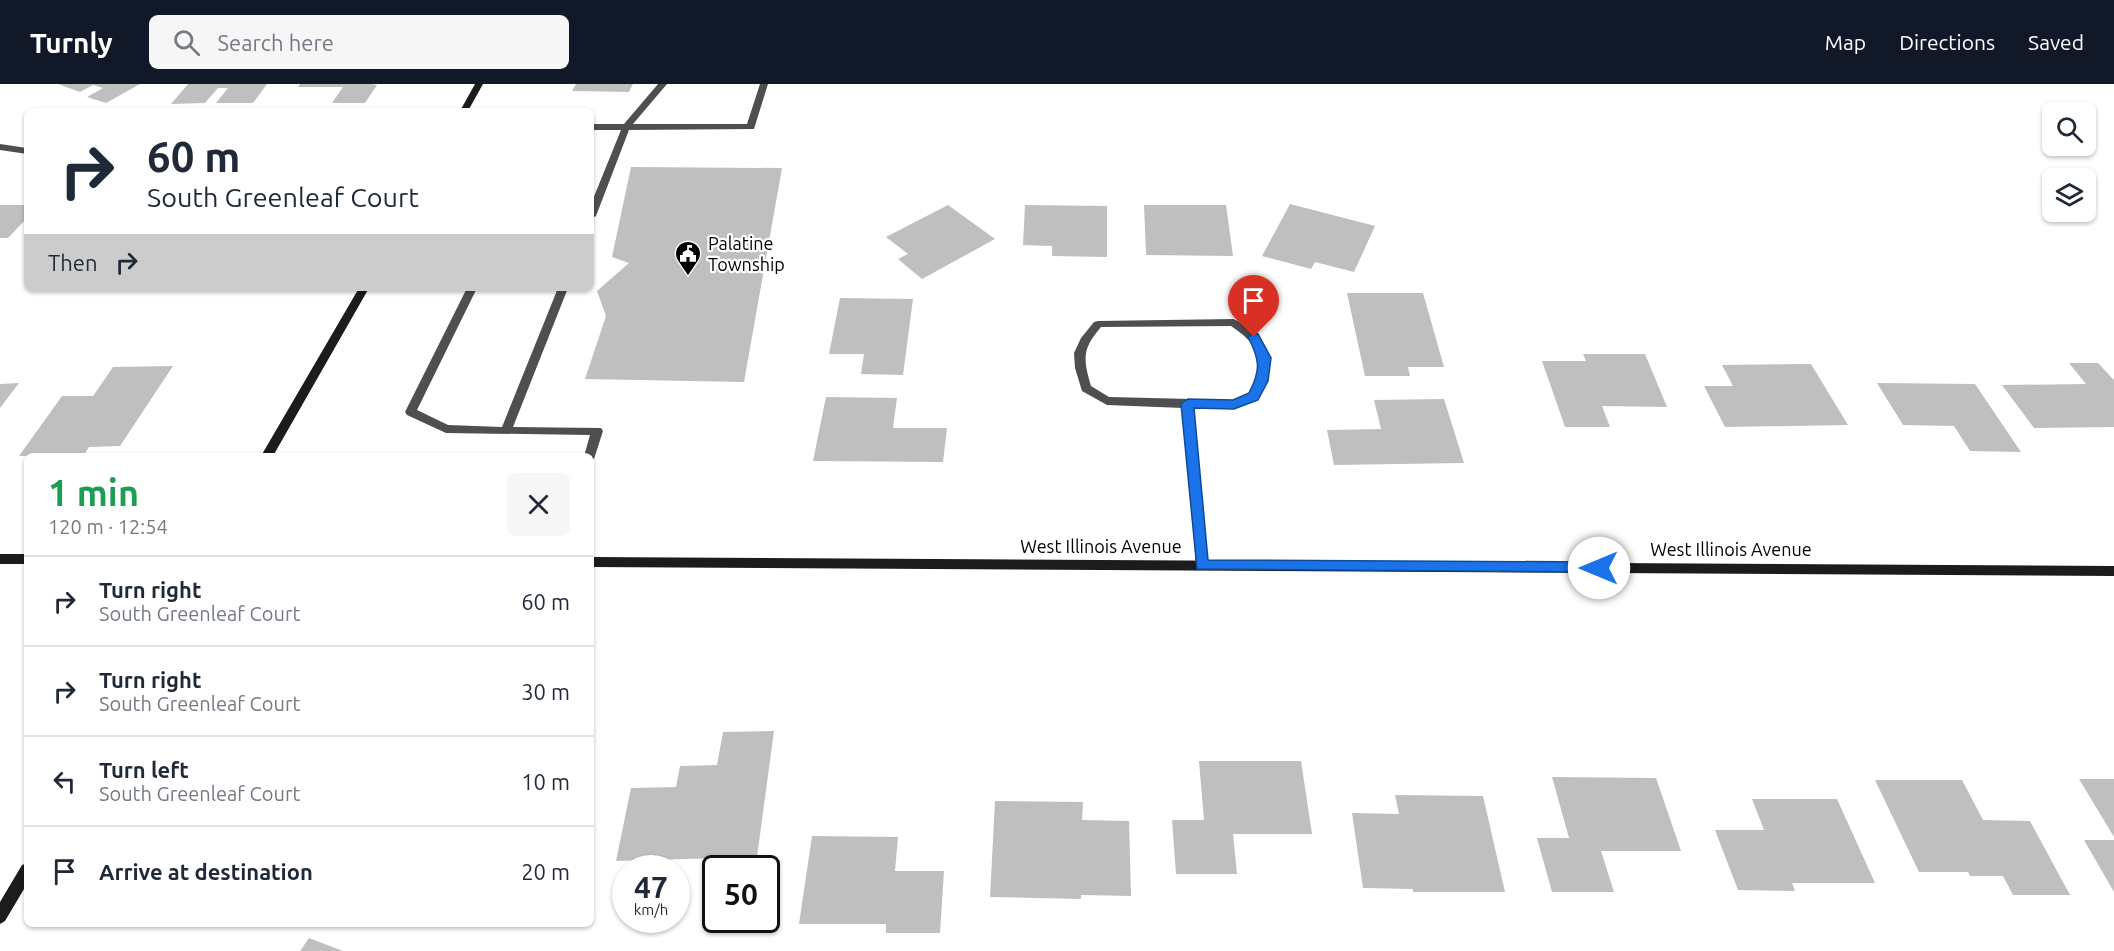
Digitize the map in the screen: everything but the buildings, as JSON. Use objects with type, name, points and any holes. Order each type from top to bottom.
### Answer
[{"type":"main road","points":[[466,108],[479,84]]},
{"type":"main road","points":[[269,453],[362,291]]},
{"type":"main road","points":[[0,559],[24,559]]},
{"type":"main road","name":"West Illinois Avenue","points":[[594,562],[2114,571]]},
{"type":"main road","points":[[0,916],[24,875]]},
{"type":"street","points":[[594,208],[626,127],[663,84]]},
{"type":"street","points":[[594,127],[751,127],[764,84]]},
{"type":"street","points":[[0,147],[24,151]]},
{"type":"street","points":[[471,291],[411,412],[446,429],[597,431],[591,453]]},
{"type":"street","points":[[506,431],[562,291]]},
{"type":"street","points":[[1233,322],[1254,337],[1265,358],[1261,381],[1254,396],[1234,404],[1188,404],[1107,401],[1086,388],[1079,362],[1081,343],[1098,324],[1233,322]]},
{"type":"street","points":[[1188,404],[1202,565]]},
{"type":"place","name":"Palatine Township","points":[[688,277]]},
{"type":"route","points":[[1254,337],[1265,358],[1261,381],[1254,396],[1234,404],[1188,404],[1202,565],[1599,568]]}]
